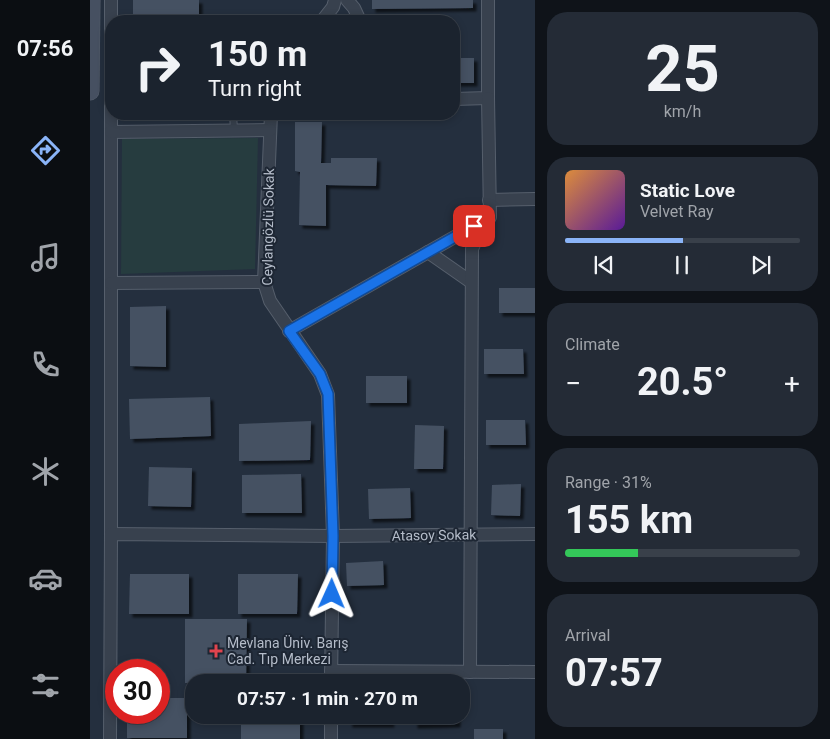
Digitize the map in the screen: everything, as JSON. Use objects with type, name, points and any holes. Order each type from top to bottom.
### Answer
[{"type":"main road","points":[[90,0],[90,91]]},
{"type":"street","points":[[111,0],[111,15]]},
{"type":"street","points":[[326,15],[335,0]]},
{"type":"street","points":[[347,0],[357,15]]},
{"type":"street","points":[[470,672],[471,282],[472,249],[479,233],[490,217],[488,0]]},
{"type":"street","points":[[460,99],[488,98]]},
{"type":"street","points":[[110,739],[112,534],[111,120]]},
{"type":"street","name":"Ceylangözlü Sokak","points":[[271,120],[264,282],[270,301],[320,374],[328,394],[333,536],[331,674]]},
{"type":"street","points":[[111,132],[270,130]]},
{"type":"street","points":[[490,200],[535,199]]},
{"type":"street","points":[[289,331],[490,217]]},
{"type":"street","points":[[428,252],[471,282]]},
{"type":"street","points":[[111,283],[264,282]]},
{"type":"street","name":"Atasoy Sokak","points":[[112,534],[333,536],[535,534]]},
{"type":"street","points":[[414,674],[535,672]]},
{"type":"street","points":[[331,724],[331,739]]},
{"type":"lane","points":[[233,120],[234,130]]},
{"type":"green space","points":[[258,138],[255,269],[121,274],[122,139]]},
{"type":"building","points":[[133,0],[199,0],[199,15],[133,15]]},
{"type":"building","points":[[372,0],[473,0],[473,8],[372,9]]},
{"type":"building","points":[[460,58],[474,58],[474,83],[460,83]]},
{"type":"building","points":[[295,122],[322,122],[321,163],[331,163],[331,158],[377,158],[376,186],[326,185],[326,226],[299,225],[300,172],[295,171]]},
{"type":"building","points":[[499,288],[535,288],[535,313],[499,313]]},
{"type":"building","points":[[166,306],[166,367],[130,366],[130,307]]},
{"type":"building","points":[[484,349],[523,349],[524,374],[484,374]]},
{"type":"building","points":[[366,376],[407,376],[407,403],[366,403]]},
{"type":"building","points":[[210,397],[211,436],[130,439],[129,399]]},
{"type":"building","points":[[486,420],[525,420],[526,445],[486,445]]},
{"type":"building","points":[[311,421],[310,460],[239,461],[239,424]]},
{"type":"building","points":[[415,425],[444,426],[443,469],[414,469]]},
{"type":"building","points":[[149,467],[192,468],[191,507],[148,506]]},
{"type":"building","points":[[301,474],[302,513],[242,513],[242,475]]},
{"type":"building","points":[[521,484],[520,516],[491,515],[492,485]]},
{"type":"building","points":[[410,488],[411,518],[369,519],[368,489]]},
{"type":"building","points":[[383,561],[384,585],[347,586],[346,563]]},
{"type":"building","points":[[130,574],[189,574],[189,614],[129,614]]},
{"type":"building","points":[[238,574],[298,574],[297,614],[238,614]]},
{"type":"building","name":"Mevlana Üniv. Barış Cad. Tıp Merkezi","points":[[185,619],[247,619],[246,674],[185,674]]},
{"type":"building","points":[[170,698],[185,698],[187,738],[127,738],[127,724],[170,724]]},
{"type":"building","points":[[241,724],[300,724],[300,739],[241,739]]},
{"type":"building","points":[[414,724],[457,724],[414,725]]},
{"type":"building","points":[[474,729],[503,729],[503,739],[474,739]]},
{"type":"place","name":"Mevlana Üniv. Barış Cad. Tıp Merkezi","points":[[216,651]]},
{"type":"route","points":[[332,594],[333,536],[328,394],[320,374],[289,331],[474,226]]}]
